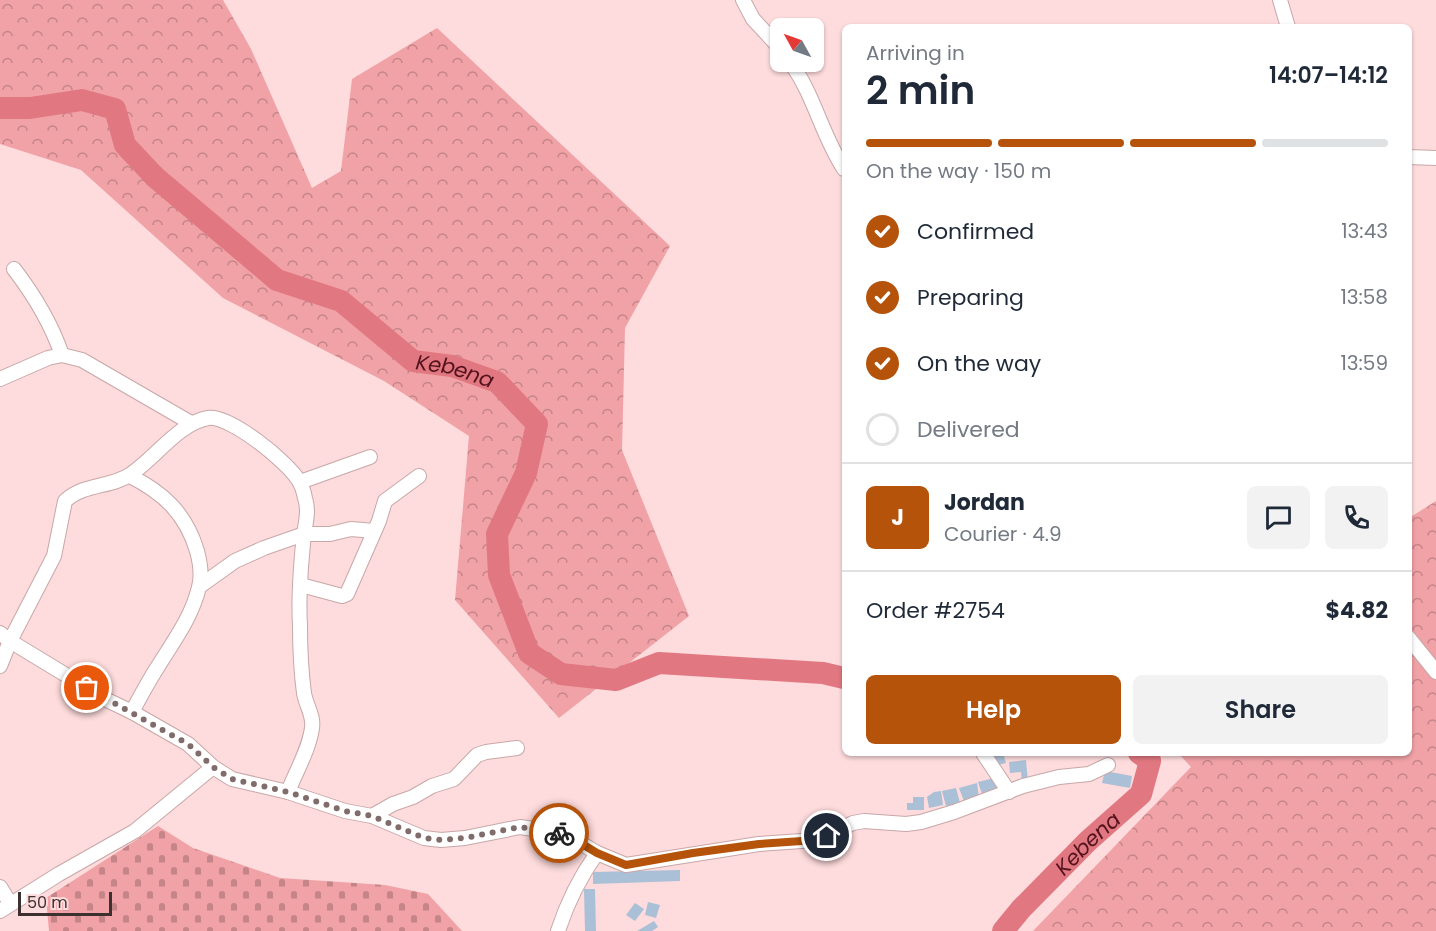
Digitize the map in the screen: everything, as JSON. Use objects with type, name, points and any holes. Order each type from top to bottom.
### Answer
[{"type":"street","points":[[743,0],[753,19],[770,37]]},
{"type":"street","points":[[1280,0],[1287,24]]},
{"type":"street","points":[[796,72],[833,153],[842,166]]},
{"type":"street","points":[[1412,157],[1436,158]]},
{"type":"street","points":[[14,269],[54,332],[62,355]]},
{"type":"street","points":[[0,379],[48,358],[62,355],[82,360],[191,423]]},
{"type":"street","points":[[0,666],[5,637],[54,556],[65,501],[83,489],[130,476],[191,423],[215,418],[233,426],[282,461],[300,482],[306,500],[308,514],[304,534],[299,623],[304,694],[311,713],[312,726],[307,748],[288,792]]},
{"type":"street","points":[[300,482],[370,457]]},
{"type":"street","points":[[130,476],[154,490],[180,513],[191,532],[200,562],[200,586],[187,621],[132,712]]},
{"type":"street","points":[[301,585],[342,596],[347,594],[379,521],[385,501],[419,476]]},
{"type":"street","points":[[200,586],[235,561],[304,534],[330,534],[351,529],[374,531]]},
{"type":"street","points":[[5,637],[107,700],[188,744],[213,767],[232,779],[288,792],[345,811],[372,816],[424,838],[441,840],[465,838],[520,827],[554,831],[569,836],[597,853],[626,865],[759,844],[816,840],[853,823],[864,821],[906,824],[921,822],[1046,780],[1089,774],[1107,765]]},
{"type":"street","points":[[1412,642],[1436,672]]},
{"type":"street","points":[[372,816],[432,786],[454,779],[477,755],[517,748]]},
{"type":"street","points":[[985,756],[1009,792]]},
{"type":"street","points":[[0,887],[5,907],[135,831],[213,767]]},
{"type":"street","points":[[558,931],[580,879],[597,853]]},
{"type":"green space","points":[[0,0],[223,0],[251,49],[312,188],[341,171],[352,79],[437,28],[670,246],[625,328],[622,450],[689,616],[559,718],[455,600],[469,436],[384,381],[223,298],[81,170],[0,144]]},
{"type":"green space","points":[[1436,501],[1436,931],[1033,931],[1191,767],[1181,756],[1412,756],[1412,516]]},
{"type":"green space","points":[[158,826],[193,848],[280,878],[385,885],[428,894],[462,931],[49,931],[46,898]]},
{"type":"building","points":[[992,756],[1004,756],[1006,763],[995,766]]},
{"type":"building","points":[[1026,760],[1028,782],[1022,783],[1021,772],[1010,773],[1009,762]]},
{"type":"building","points":[[1105,771],[1132,776],[1130,788],[1102,783]]},
{"type":"building","points":[[998,777],[1001,788],[982,794],[978,782]]},
{"type":"building","points":[[977,783],[979,798],[964,801],[959,788]]},
{"type":"building","points":[[956,788],[960,803],[946,806],[942,791]]},
{"type":"building","points":[[941,791],[943,805],[929,808],[927,797],[934,792]]},
{"type":"building","points":[[913,797],[924,797],[924,810],[907,810],[907,803],[913,803]]},
{"type":"building","points":[[680,870],[680,881],[593,884],[593,872]]},
{"type":"building","points":[[584,889],[595,889],[596,931],[585,931]]},
{"type":"building","points":[[648,902],[660,905],[656,918],[645,915]]},
{"type":"building","points":[[635,903],[644,909],[635,921],[626,915]]},
{"type":"building","points":[[654,921],[658,927],[652,931],[637,931]]},
{"type":"waterway","name":"Kebena","points":[[0,108],[30,108],[82,100],[115,109],[125,145],[155,177],[277,280],[341,301],[413,361],[452,366],[497,382],[537,424],[526,473],[497,534],[499,575],[529,653],[561,674],[616,680],[659,663],[823,673],[842,678]]},
{"type":"waterway","name":"Kebena","points":[[1003,931],[1021,909],[1088,841],[1141,794],[1150,761],[1143,756]]},
{"type":"way so far","points":[[87,688],[188,744],[221,774],[232,779],[288,792],[345,811],[372,816],[424,838],[441,840],[465,838],[520,827],[559,833]]},
{"type":"route","points":[[559,833],[626,865],[759,844],[816,840],[827,836]]}]
